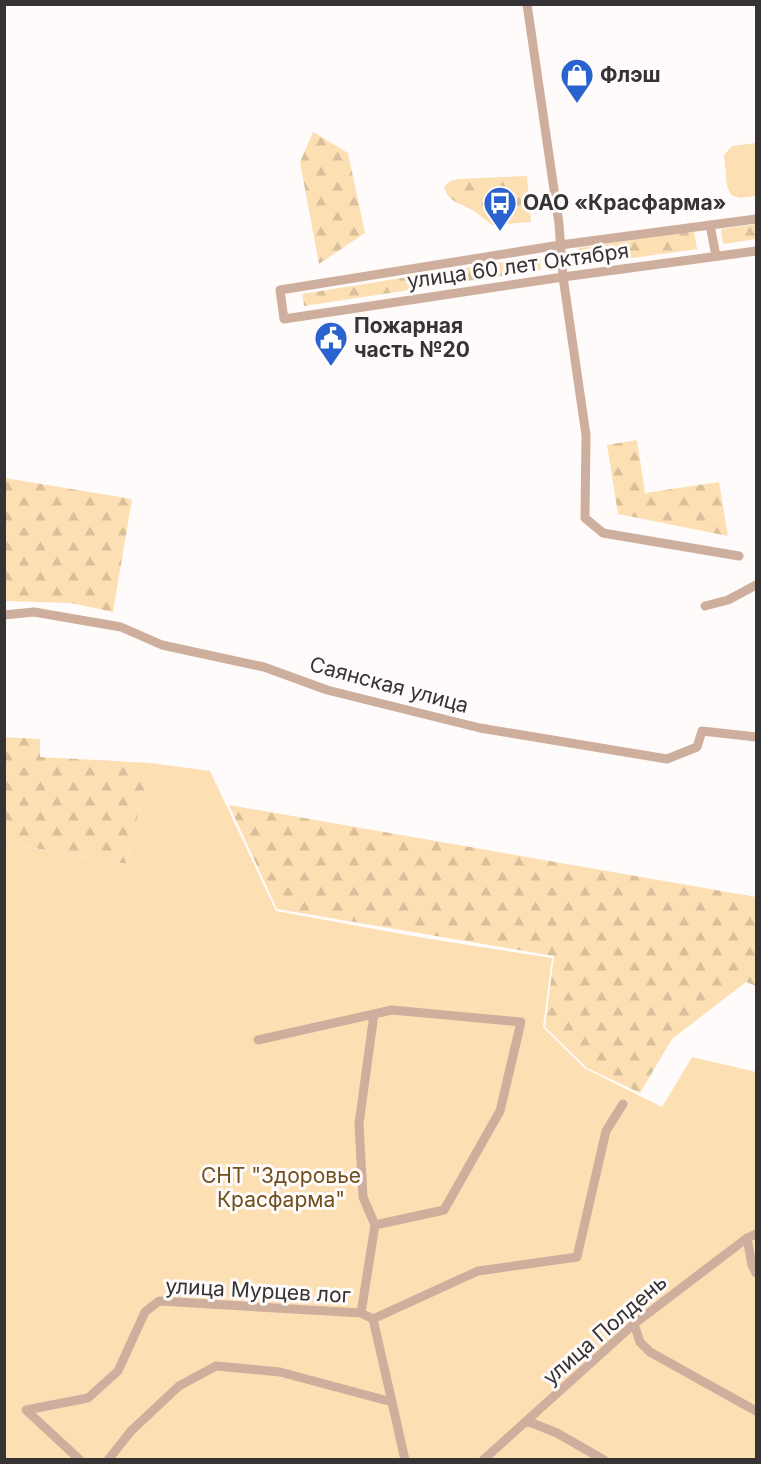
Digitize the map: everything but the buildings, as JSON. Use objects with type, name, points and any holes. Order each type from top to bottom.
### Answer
[{"type":"street","points":[[527,4],[559,224],[563,277],[586,435],[585,518],[603,533],[739,556]]},
{"type":"street","name":"улица 60 лет Октября","points":[[756,219],[560,245],[280,290],[284,319],[756,250]]},
{"type":"street","points":[[710,225],[716,256]]},
{"type":"street","points":[[705,606],[728,600],[756,585]]},
{"type":"street","name":"Саянская улица","points":[[4,615],[34,612],[121,627],[162,645],[264,667],[327,690],[480,728],[667,759],[697,747],[702,731],[756,737]]},
{"type":"street","points":[[258,1040],[392,1010],[521,1022],[500,1111],[444,1210],[375,1225]]},
{"type":"street","points":[[374,1014],[359,1124],[363,1197],[375,1225],[361,1313],[373,1319],[405,1460]]},
{"type":"street","name":"улица Мурцев лог","points":[[373,1319],[478,1271],[577,1257],[606,1131],[623,1104]]},
{"type":"street","points":[[752,1236],[752,1265],[756,1273]]},
{"type":"street","name":"улица Полдень","points":[[483,1460],[634,1324],[752,1236]]},
{"type":"street","name":"улица Мурцев лог","points":[[80,1460],[26,1410],[88,1398],[118,1371],[145,1312],[159,1301],[361,1313]]},
{"type":"street","points":[[634,1324],[640,1342],[650,1352],[756,1411]]},
{"type":"street","points":[[108,1460],[131,1431],[179,1386],[216,1366],[280,1372],[392,1401]]},
{"type":"street","points":[[528,1421],[557,1433],[604,1460]]},
{"type":"green space","points":[[313,132],[348,153],[365,233],[319,264],[300,162]]},
{"type":"green space","points":[[756,143],[756,196],[740,198],[731,195],[727,186],[724,155],[732,146]]},
{"type":"green space","points":[[527,176],[531,222],[492,225],[475,212],[451,199],[444,187],[450,181],[458,179]]},
{"type":"green space","points":[[756,224],[756,239],[723,244],[721,229]]},
{"type":"green space","points":[[694,231],[697,249],[582,265],[579,248]]},
{"type":"green space","points":[[540,256],[541,270],[304,306],[302,294]]},
{"type":"green space","points":[[637,440],[645,493],[719,482],[728,536],[618,514],[607,445]]},
{"type":"green space","points":[[5,478],[132,499],[113,612],[71,603],[5,601]]},
{"type":"green space","points":[[4,737],[40,739],[40,757],[151,763],[126,864],[5,843]]},
{"type":"green space","name":"СНТ \"Здоровье Красфарма\"","points":[[151,763],[210,771],[276,911],[552,958],[543,1027],[584,1068],[662,1107],[692,1057],[756,1072],[756,1459],[5,1459],[4,843],[126,864]]},
{"type":"green space","points":[[229,805],[756,897],[756,986],[746,982],[672,1039],[640,1093],[587,1068],[545,1027],[554,956],[277,909]]},
{"type":"place","name":"Флэш","points":[[577,104]]},
{"type":"place","name":"ОАО «Красфарма»","points":[[500,232]]},
{"type":"place","name":"Пожарная часть №20","points":[[331,367]]}]
